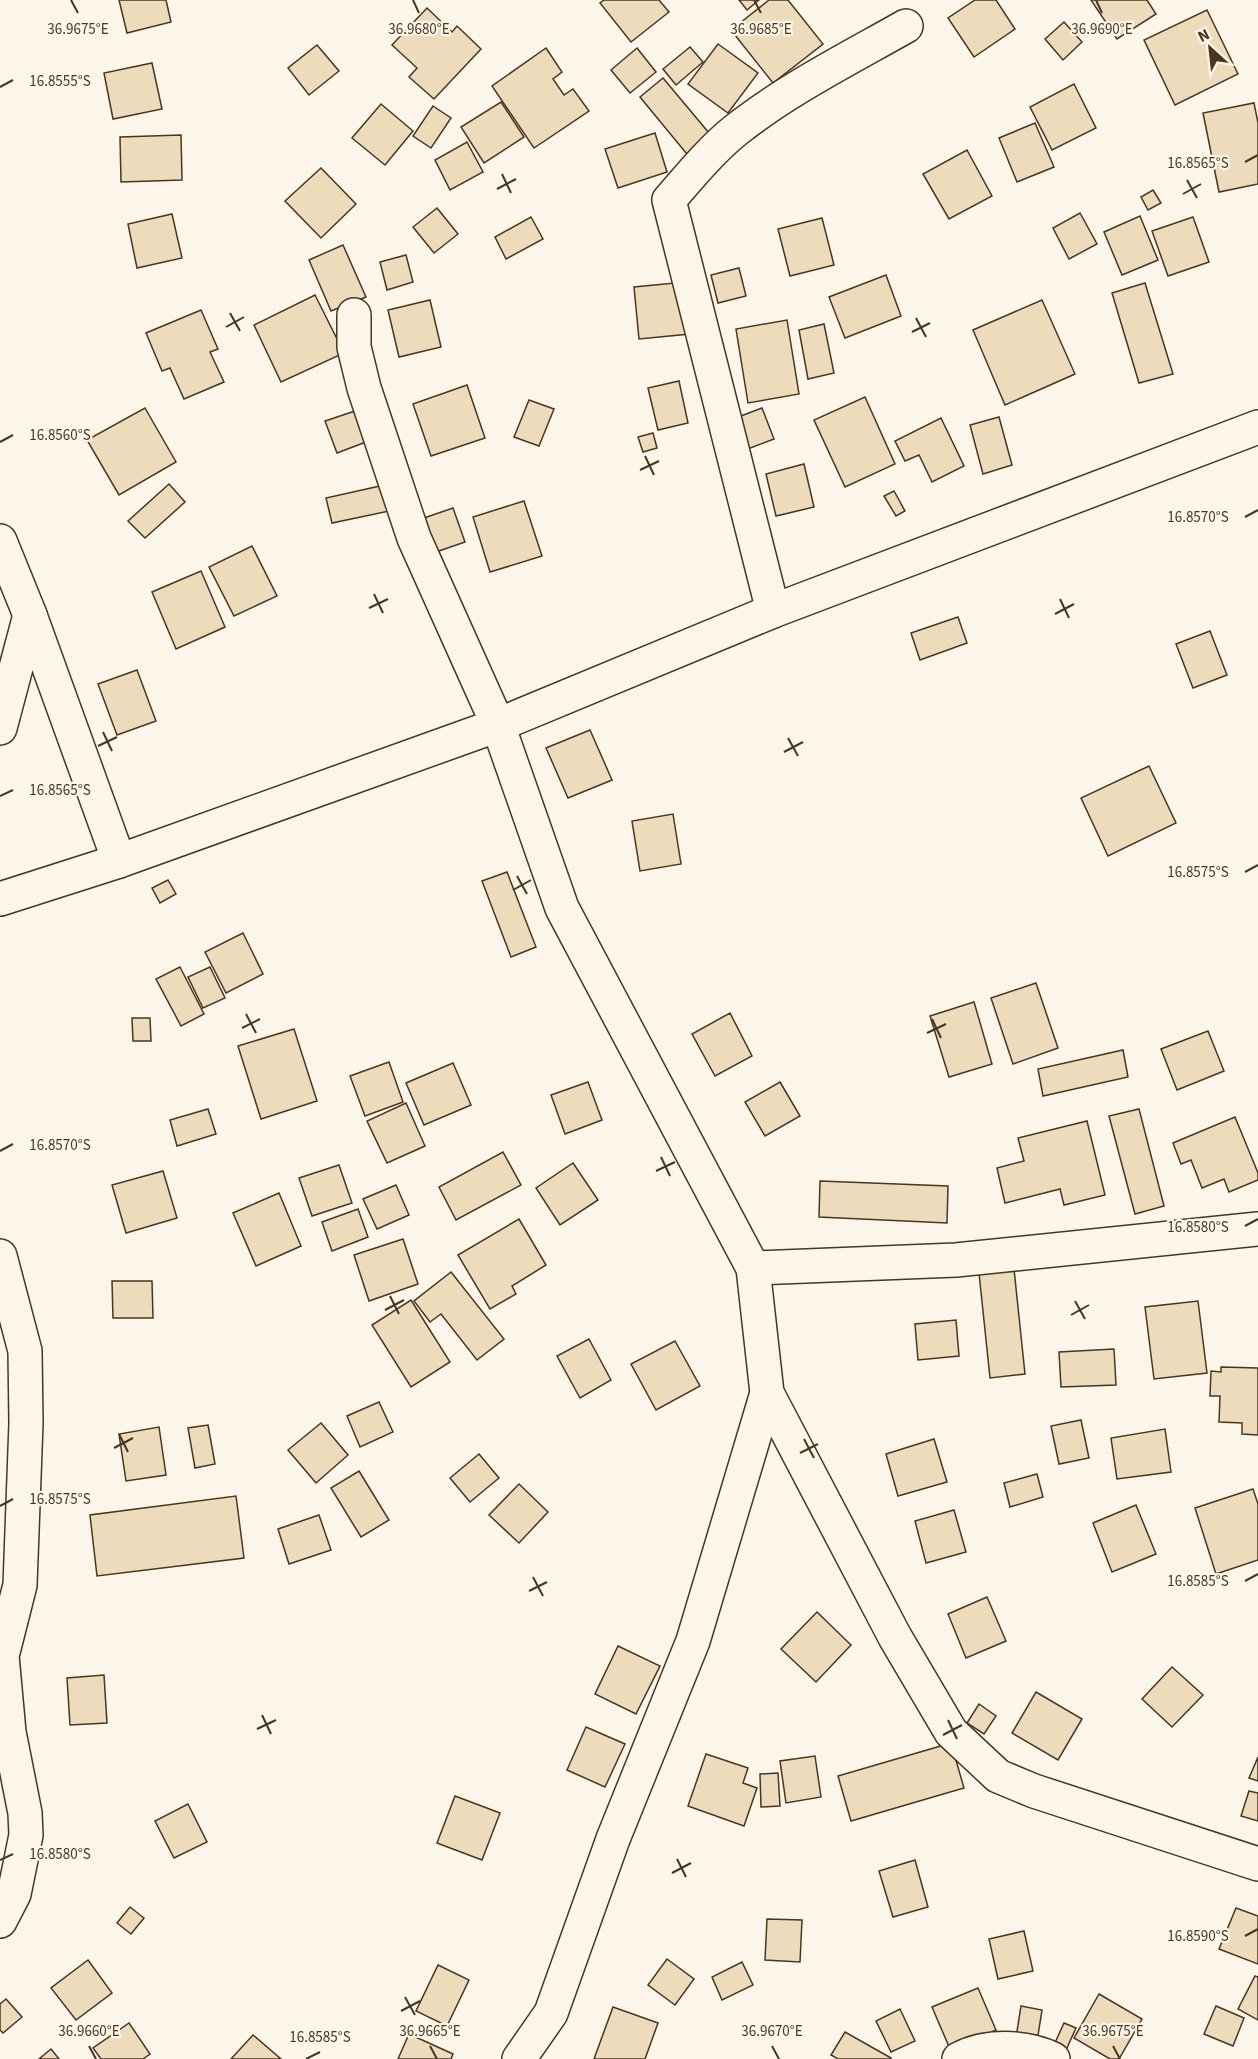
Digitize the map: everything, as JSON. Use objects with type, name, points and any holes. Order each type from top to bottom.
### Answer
[{"type":"street","points":[[773,611],[669,200],[735,131],[795,88],[906,27]]},
{"type":"street","points":[[354,315],[354,347],[364,388],[414,538],[498,725],[562,908],[753,1268],[767,1393],[895,1636],[951,1732],[998,1776],[1034,1791],[1258,1864]]},
{"type":"street","points":[[0,898],[119,861],[498,725],[773,611],[1258,427]]},
{"type":"street","points":[[0,541],[30,615],[119,861]]},
{"type":"street","points":[[0,728],[30,615]]},
{"type":"street","points":[[753,1268],[956,1260],[1258,1229]]},
{"type":"street","points":[[0,1256],[25,1351],[26,1423],[20,1585],[2,1656],[9,1732],[26,1813],[26,1835],[14,1894],[0,1921]]},
{"type":"street","points":[[519,2059],[551,2013],[613,1839],[693,1641],[767,1393]]},
{"type":"street","points":[[959,2059],[994,2048],[1039,2052],[1053,2059]]},
{"type":"building","points":[[119,0],[166,0],[171,22],[127,33]]},
{"type":"building","points":[[604,0],[659,0],[669,12],[631,42],[600,3]]},
{"type":"building","points":[[739,0],[759,0],[747,10]]},
{"type":"building","points":[[769,0],[788,0],[823,44],[773,83],[731,30]]},
{"type":"building","points":[[975,0],[996,0],[1015,29],[974,57],[948,18]]},
{"type":"building","points":[[1091,0],[1147,0],[1156,14],[1117,39]]},
{"type":"building","points":[[427,8],[452,32],[457,26],[481,49],[434,99],[409,77],[417,68],[392,45]]},
{"type":"building","points":[[1207,10],[1238,74],[1175,105],[1144,40]]},
{"type":"building","points":[[1064,22],[1082,42],[1063,60],[1045,39]]},
{"type":"building","points":[[718,44],[758,73],[728,113],[688,84]]},
{"type":"building","points":[[317,45],[339,71],[309,95],[288,68]]},
{"type":"building","points":[[690,47],[703,62],[676,85],[663,69]]},
{"type":"building","points":[[546,48],[562,72],[553,79],[564,95],[573,89],[589,111],[534,148],[492,86]]},
{"type":"building","points":[[637,48],[656,72],[630,93],[611,70]]},
{"type":"building","points":[[152,63],[162,109],[113,119],[104,73]]},
{"type":"building","points":[[663,78],[714,139],[691,159],[640,97]]},
{"type":"building","points":[[1074,84],[1096,128],[1052,150],[1030,107]]},
{"type":"building","points":[[501,102],[524,137],[484,163],[461,127]]},
{"type":"building","points":[[1254,103],[1258,123],[1258,184],[1219,192],[1203,113]]},
{"type":"building","points":[[381,104],[413,131],[385,165],[352,138]]},
{"type":"building","points":[[433,106],[451,118],[431,148],[413,136]]},
{"type":"building","points":[[1035,123],[1054,167],[1017,182],[999,138]]},
{"type":"building","points":[[655,133],[667,172],[618,188],[605,149]]},
{"type":"building","points":[[181,135],[182,180],[121,182],[120,137]]},
{"type":"building","points":[[467,142],[483,172],[450,190],[435,160]]},
{"type":"building","points":[[967,150],[992,196],[949,219],[923,174]]},
{"type":"building","points":[[321,168],[356,204],[321,238],[285,201]]},
{"type":"building","points":[[1153,190],[1161,203],[1148,210],[1141,197]]},
{"type":"building","points":[[437,208],[458,234],[434,253],[413,227]]},
{"type":"building","points":[[1080,213],[1097,244],[1069,259],[1053,228]]},
{"type":"building","points":[[172,214],[182,258],[137,268],[128,224]]},
{"type":"building","points":[[1140,216],[1158,260],[1122,275],[1104,232]]},
{"type":"building","points":[[531,217],[543,239],[506,259],[495,237]]},
{"type":"building","points":[[1193,217],[1209,262],[1168,276],[1152,231]]},
{"type":"building","points":[[822,218],[834,265],[790,276],[778,229]]},
{"type":"building","points":[[343,245],[366,297],[331,311],[309,260]]},
{"type":"building","points":[[406,255],[413,282],[387,290],[380,262]]},
{"type":"building","points":[[739,268],[746,296],[718,303],[711,275]]},
{"type":"building","points":[[886,275],[901,316],[845,338],[829,297]]},
{"type":"building","points":[[685,282],[690,334],[639,339],[634,287]]},
{"type":"building","points":[[1145,283],[1173,374],[1139,383],[1112,293]]},
{"type":"building","points":[[315,295],[344,353],[281,382],[254,325]]},
{"type":"building","points":[[430,300],[441,347],[399,357],[388,310]]},
{"type":"building","points":[[1042,300],[1075,374],[1005,405],[973,330]]},
{"type":"building","points":[[201,310],[218,349],[210,352],[224,382],[184,399],[170,368],[162,371],[146,333]]},
{"type":"building","points":[[787,320],[799,394],[748,403],[736,329]]},
{"type":"building","points":[[824,324],[834,373],[808,379],[799,330]]},
{"type":"building","points":[[679,381],[688,423],[658,430],[648,388]]},
{"type":"building","points":[[467,385],[485,438],[431,456],[413,404]]},
{"type":"building","points":[[865,397],[895,464],[845,487],[814,420]]},
{"type":"building","points":[[529,400],[554,409],[539,446],[514,437]]},
{"type":"building","points":[[145,408],[176,462],[119,495],[87,440]]},
{"type":"building","points":[[762,408],[774,439],[745,450],[733,419]]},
{"type":"building","points":[[355,411],[366,442],[337,453],[325,421]]},
{"type":"building","points":[[999,417],[1012,465],[983,474],[970,425]]},
{"type":"building","points":[[941,418],[964,466],[932,482],[919,455],[905,461],[895,441]]},
{"type":"building","points":[[653,433],[657,448],[643,452],[638,437]]},
{"type":"building","points":[[804,464],[814,507],[776,516],[766,474]]},
{"type":"building","points":[[169,484],[185,502],[145,538],[128,521]]},
{"type":"building","points":[[389,484],[394,510],[332,523],[326,498]]},
{"type":"building","points":[[894,491],[905,511],[896,516],[884,496]]},
{"type":"building","points":[[524,501],[542,556],[490,572],[473,517]]},
{"type":"building","points":[[453,508],[465,542],[436,552],[424,518]]},
{"type":"building","points":[[252,546],[277,596],[234,616],[209,567]]},
{"type":"building","points":[[201,571],[225,627],[176,649],[152,592]]},
{"type":"building","points":[[958,617],[967,643],[920,660],[911,633]]},
{"type":"building","points":[[1210,631],[1227,675],[1193,688],[1176,644]]},
{"type":"building","points":[[137,670],[156,721],[117,735],[98,684]]},
{"type":"building","points":[[590,730],[612,780],[568,798],[546,748]]},
{"type":"building","points":[[1149,766],[1176,823],[1108,856],[1081,798]]},
{"type":"building","points":[[673,814],[681,864],[640,871],[632,821]]},
{"type":"building","points":[[507,872],[536,947],[511,957],[482,881]]},
{"type":"building","points":[[168,880],[176,894],[160,903],[152,888]]},
{"type":"building","points":[[243,933],[263,974],[226,993],[205,952]]},
{"type":"building","points":[[180,967],[204,1014],[181,1026],[156,979]]},
{"type":"building","points":[[210,967],[225,998],[203,1008],[188,977]]},
{"type":"building","points":[[1036,983],[1058,1048],[1013,1064],[991,998]]},
{"type":"building","points":[[974,1002],[992,1064],[949,1077],[930,1016]]},
{"type":"building","points":[[730,1013],[752,1056],[715,1076],[692,1034]]},
{"type":"building","points":[[132,1018],[150,1018],[151,1041],[133,1041]]},
{"type":"building","points":[[294,1029],[317,1101],[261,1119],[238,1046]]},
{"type":"building","points":[[1208,1031],[1224,1071],[1177,1090],[1161,1049]]},
{"type":"building","points":[[1123,1050],[1128,1077],[1043,1096],[1038,1069]]},
{"type":"building","points":[[389,1062],[403,1102],[365,1116],[350,1076]]},
{"type":"building","points":[[453,1063],[471,1105],[424,1125],[406,1083]]},
{"type":"building","points":[[588,1082],[602,1120],[565,1134],[551,1095]]},
{"type":"building","points":[[780,1082],[800,1116],[765,1136],[745,1102]]},
{"type":"building","points":[[406,1103],[425,1146],[387,1163],[367,1121]]},
{"type":"building","points":[[208,1109],[216,1134],[177,1146],[170,1120]]},
{"type":"building","points":[[1139,1109],[1164,1206],[1135,1214],[1109,1116]]},
{"type":"building","points":[[1235,1117],[1258,1173],[1258,1180],[1229,1192],[1224,1179],[1202,1188],[1191,1160],[1181,1164],[1173,1143]]},
{"type":"building","points":[[1087,1121],[1105,1195],[1064,1205],[1060,1189],[1005,1203],[997,1168],[1024,1161],[1018,1138]]},
{"type":"building","points":[[503,1152],[521,1185],[456,1220],[439,1187]]},
{"type":"building","points":[[573,1163],[598,1200],[560,1225],[536,1188]]},
{"type":"building","points":[[339,1165],[352,1203],[312,1216],[299,1178]]},
{"type":"building","points":[[163,1171],[177,1218],[126,1233],[112,1185]]},
{"type":"building","points":[[820,1181],[948,1186],[947,1223],[819,1217]]},
{"type":"building","points":[[396,1185],[409,1215],[377,1229],[363,1199]]},
{"type":"building","points":[[279,1193],[301,1246],[256,1266],[233,1213]]},
{"type":"building","points":[[358,1209],[368,1237],[332,1251],[322,1222]]},
{"type":"building","points":[[519,1219],[546,1265],[512,1286],[516,1294],[490,1309],[458,1255]]},
{"type":"building","points":[[403,1239],[418,1284],[369,1301],[354,1255]]},
{"type":"building","points":[[1014,1269],[1025,1374],[990,1378],[979,1273]]},
{"type":"building","points":[[451,1272],[504,1339],[477,1360],[441,1314],[430,1322],[414,1301]]},
{"type":"building","points":[[112,1281],[152,1281],[153,1318],[113,1318]]},
{"type":"building","points":[[411,1300],[450,1362],[411,1387],[372,1325]]},
{"type":"building","points":[[1198,1301],[1207,1373],[1154,1379],[1145,1307]]},
{"type":"building","points":[[956,1320],[959,1356],[918,1360],[915,1324]]},
{"type":"building","points":[[589,1339],[611,1380],[580,1398],[557,1356]]},
{"type":"building","points":[[675,1341],[700,1386],[656,1410],[631,1364]]},
{"type":"building","points":[[1114,1349],[1116,1385],[1061,1387],[1059,1352]]},
{"type":"building","points":[[1221,1367],[1258,1368],[1258,1435],[1242,1434],[1242,1423],[1219,1422],[1220,1396],[1210,1396],[1211,1371],[1221,1372]]},
{"type":"building","points":[[379,1402],[393,1432],[360,1447],[347,1416]]},
{"type":"building","points":[[1081,1420],[1089,1458],[1059,1464],[1051,1426]]},
{"type":"building","points":[[321,1423],[348,1455],[316,1483],[288,1450]]},
{"type":"building","points":[[208,1425],[215,1464],[195,1468],[188,1428]]},
{"type":"building","points":[[159,1427],[166,1475],[126,1481],[119,1434]]},
{"type":"building","points":[[1165,1429],[1171,1472],[1117,1479],[1111,1438]]},
{"type":"building","points":[[934,1439],[947,1482],[898,1496],[886,1454]]},
{"type":"building","points":[[479,1454],[499,1478],[470,1502],[450,1478]]},
{"type":"building","points":[[359,1471],[389,1520],[361,1537],[331,1488]]},
{"type":"building","points":[[1037,1474],[1043,1497],[1010,1507],[1004,1483]]},
{"type":"building","points":[[519,1484],[548,1512],[519,1543],[489,1515]]},
{"type":"building","points":[[1253,1489],[1258,1504],[1258,1560],[1216,1574],[1195,1508]]},
{"type":"building","points":[[236,1496],[244,1558],[97,1576],[90,1515]]},
{"type":"building","points":[[1136,1505],[1156,1554],[1112,1572],[1093,1523]]},
{"type":"building","points":[[954,1510],[966,1552],[926,1563],[915,1521]]},
{"type":"building","points":[[319,1515],[331,1550],[289,1564],[278,1529]]},
{"type":"building","points":[[987,1597],[1006,1641],[966,1658],[948,1614]]},
{"type":"building","points":[[817,1612],[851,1645],[816,1682],[781,1649]]},
{"type":"building","points":[[618,1646],[660,1666],[636,1714],[595,1694]]},
{"type":"building","points":[[1172,1667],[1203,1695],[1172,1727],[1142,1699]]},
{"type":"building","points":[[104,1675],[107,1723],[70,1725],[67,1678]]},
{"type":"building","points":[[1036,1692],[1082,1719],[1058,1760],[1012,1733]]},
{"type":"building","points":[[979,1704],[996,1716],[984,1734],[967,1723]]},
{"type":"building","points":[[586,1727],[625,1744],[605,1787],[567,1770]]},
{"type":"building","points":[[951,1743],[964,1788],[851,1821],[838,1776]]},
{"type":"building","points":[[706,1754],[748,1768],[743,1783],[757,1788],[744,1826],[688,1806]]},
{"type":"building","points":[[815,1756],[821,1797],[786,1803],[780,1761]]},
{"type":"building","points":[[1258,1757],[1258,1781],[1249,1778]]},
{"type":"building","points":[[778,1773],[780,1806],[761,1807],[760,1774]]},
{"type":"building","points":[[1249,1791],[1258,1793],[1258,1821],[1241,1816]]},
{"type":"building","points":[[455,1796],[500,1813],[482,1860],[437,1843]]},
{"type":"building","points":[[188,1804],[207,1842],[174,1858],[155,1821]]},
{"type":"building","points":[[915,1860],[928,1907],[893,1917],[879,1871]]},
{"type":"building","points":[[130,1907],[144,1918],[131,1934],[117,1923]]},
{"type":"building","points":[[1236,1908],[1258,1916],[1258,1964],[1219,1949]]},
{"type":"building","points":[[767,1919],[802,1920],[800,1962],[765,1960]]},
{"type":"building","points":[[1024,1931],[1033,1971],[998,1979],[989,1939]]},
{"type":"building","points":[[667,1959],[694,1979],[675,2005],[648,1985]]},
{"type":"building","points":[[88,1960],[112,1993],[76,2020],[51,1988]]},
{"type":"building","points":[[742,1962],[753,1985],[722,2000],[712,1977]]},
{"type":"building","points":[[438,1965],[469,1980],[447,2026],[416,2011]]},
{"type":"building","points":[[1255,1976],[1258,1977],[1258,2020],[1238,2009]]},
{"type":"building","points":[[978,1988],[996,2030],[950,2049],[932,2007]]},
{"type":"building","points":[[1099,1994],[1142,2019],[1119,2059],[1110,2059],[1074,2038]]},
{"type":"building","points":[[6,1999],[22,2017],[3,2033],[0,2030],[0,2004]]},
{"type":"building","points":[[1021,2006],[1042,2010],[1036,2048],[1015,2044]]},
{"type":"building","points":[[1216,2006],[1244,2018],[1233,2046],[1204,2034]]},
{"type":"building","points":[[613,2007],[658,2023],[645,2059],[594,2059]]},
{"type":"building","points":[[900,2009],[915,2041],[891,2052],[876,2021]]},
{"type":"building","points":[[129,2023],[150,2054],[143,2059],[101,2059],[93,2048]]},
{"type":"building","points":[[1064,2023],[1076,2028],[1066,2050],[1054,2045]]},
{"type":"building","points":[[845,2032],[891,2058],[838,2059],[831,2055]]},
{"type":"building","points":[[409,2034],[453,2054],[451,2059],[398,2059]]},
{"type":"building","points":[[253,2035],[281,2059],[231,2059]]},
{"type":"building","points":[[51,2049],[59,2059],[39,2059]]}]
